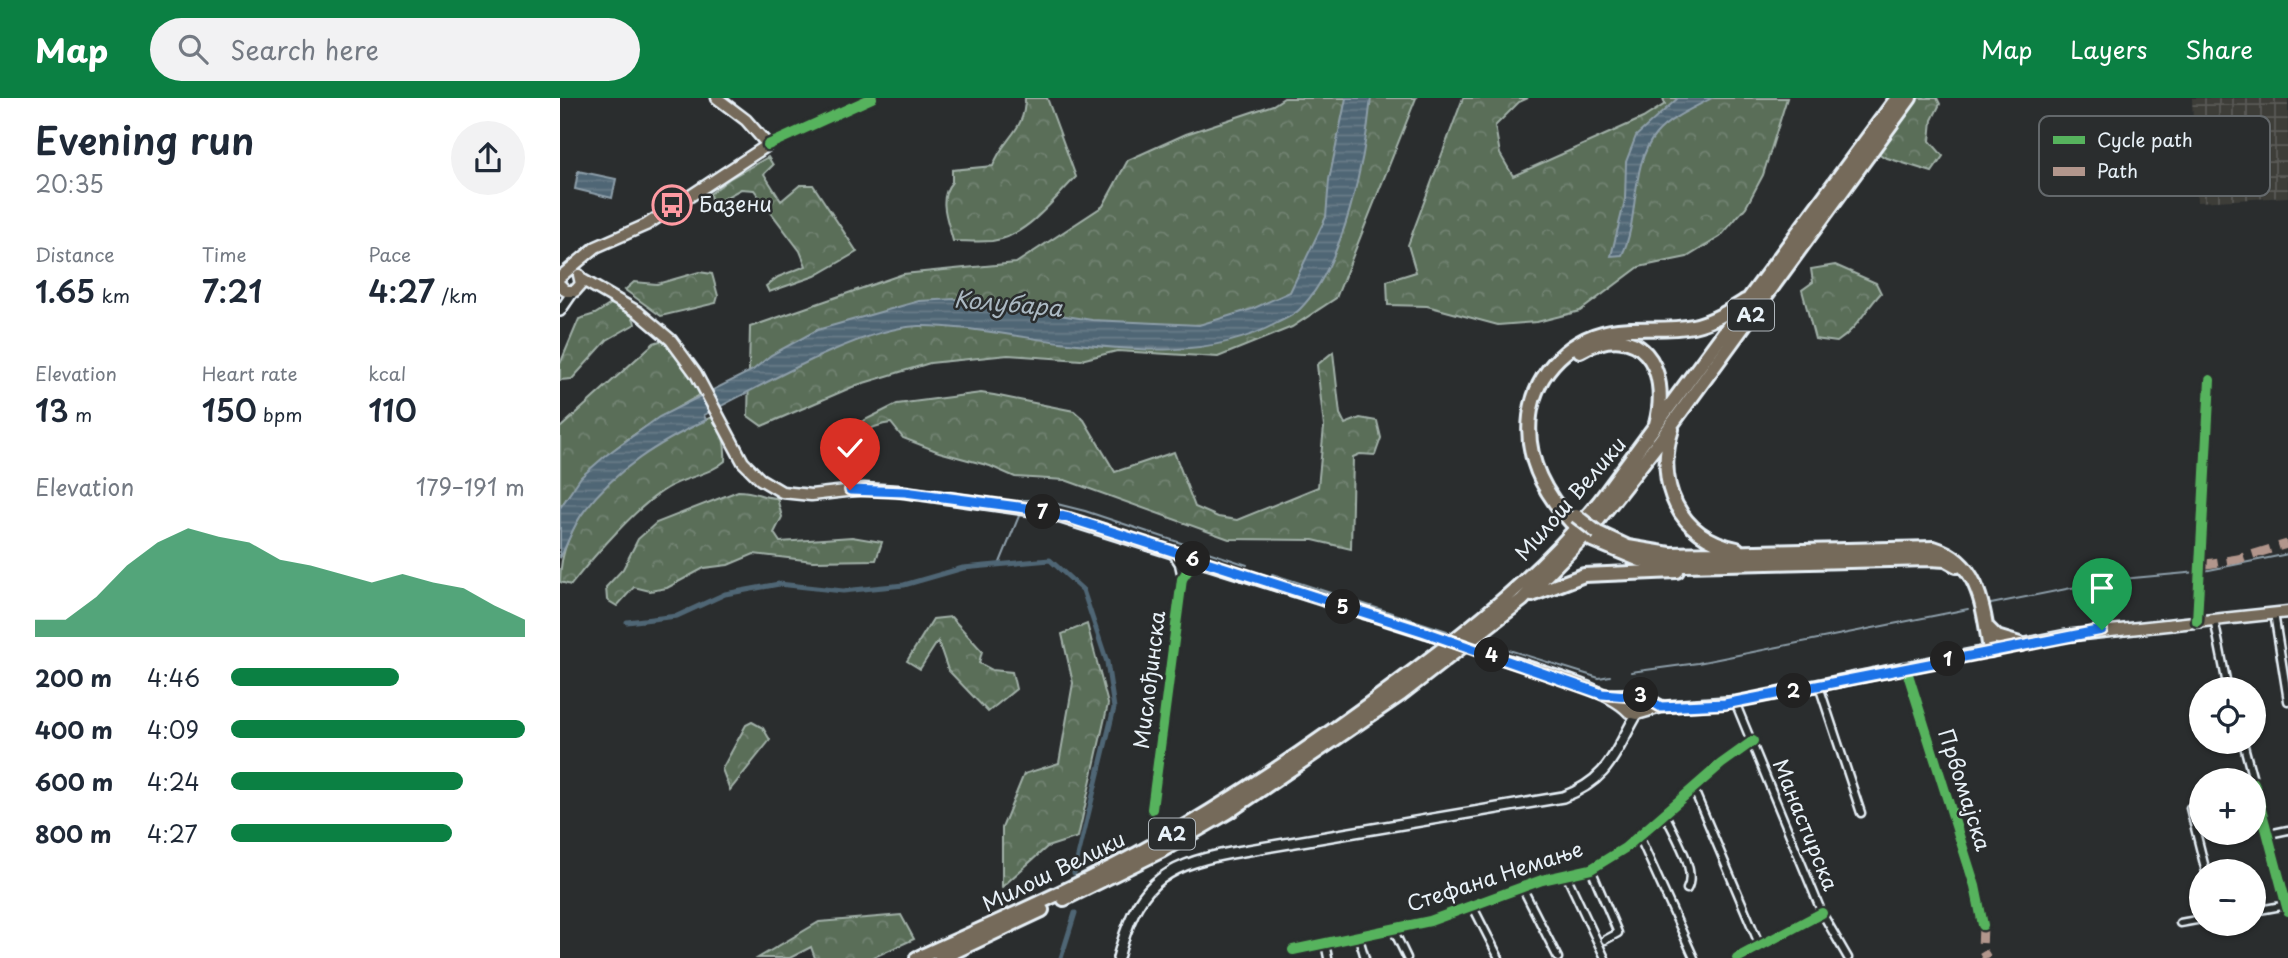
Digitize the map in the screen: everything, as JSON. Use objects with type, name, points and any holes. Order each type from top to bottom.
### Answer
[{"type":"highway","name":"Милош Велики","points":[[917,958],[1136,854],[1228,801],[1348,720],[1485,618],[1581,525],[1654,431],[1897,98]]},
{"type":"highway","name":"Милош Велики","points":[[941,958],[1153,856],[1202,828],[1392,700],[1522,600],[1591,528],[1677,416],[1910,98]]},
{"type":"highway","points":[[1751,297],[1700,324],[1619,330],[1592,335],[1563,354],[1548,370],[1536,391],[1530,411],[1530,446],[1541,480],[1573,519],[1595,536],[1640,560],[1685,565],[1946,561],[1959,568],[1971,584],[1986,651]]},
{"type":"highway","points":[[1573,519],[1552,484],[1537,439],[1542,399],[1563,365],[1581,350],[1603,342],[1623,342],[1643,351],[1658,370],[1661,380],[1661,401],[1654,431]]},
{"type":"highway","points":[[1677,416],[1665,461],[1667,482],[1675,505],[1692,528],[1710,540],[1756,551]]},
{"type":"highway","points":[[1595,536],[1656,553],[1906,546],[1941,550],[1960,560],[1971,575],[1986,625],[1986,651]]},
{"type":"highway","points":[[1522,600],[1567,579],[1584,575],[1718,570],[1731,565]]},
{"type":"highway","points":[[1986,625],[2001,639],[2020,644]]},
{"type":"main road","points":[[560,311],[575,291],[576,275],[589,252],[646,225],[768,145],[746,120],[717,98]]},
{"type":"main road","points":[[561,283],[576,275]]},
{"type":"main road","points":[[576,275],[661,330],[696,374],[736,449],[760,479],[787,493],[811,495],[878,490],[1021,508],[1087,523],[1425,632],[1602,694],[1640,712],[1661,707],[1735,702],[2102,630],[2288,612]]},
{"type":"main road","points":[[561,283],[575,291],[611,296]]},
{"type":"main road","points":[[560,303],[561,283]]},
{"type":"main road","points":[[1625,739],[1626,704],[1636,693],[1661,707]]},
{"type":"main road","points":[[1119,955],[1137,903],[1158,879],[1179,866],[1231,853],[1563,797],[1584,788],[1601,775],[1625,739],[1640,712],[1643,697]]},
{"type":"street","points":[[768,145],[872,98]]},
{"type":"street","points":[[2197,621],[2210,380]]},
{"type":"street","points":[[1170,551],[1179,564],[1182,579]]},
{"type":"street","name":"Мислођинска","points":[[1152,809],[1182,579],[1195,560]]},
{"type":"street","points":[[2274,613],[2288,701]]},
{"type":"street","points":[[2214,619],[2225,677]]},
{"type":"street","name":"Првомајска","points":[[1906,668],[1975,886],[1983,925]]},
{"type":"street","points":[[1819,686],[1861,813]]},
{"type":"street","name":"Манастирска","points":[[1735,702],[1822,914],[1848,958]]},
{"type":"street","name":"Стефана Немање","points":[[1293,950],[1393,929],[1473,907],[1542,880],[1567,877],[1591,869],[1639,836],[1721,764],[1753,741]]},
{"type":"street","points":[[1694,790],[1760,946]]},
{"type":"street","points":[[1665,814],[1688,867],[1690,884],[1687,889]]},
{"type":"street","points":[[2266,825],[2288,911]]},
{"type":"street","points":[[2269,834],[2288,831]]},
{"type":"street","points":[[1639,836],[1694,958]]},
{"type":"street","points":[[1591,869],[1618,933],[1605,940]]},
{"type":"street","points":[[1567,877],[1605,958]]},
{"type":"street","points":[[1523,889],[1558,958]]},
{"type":"street","points":[[2266,909],[2287,905]]},
{"type":"street","points":[[1473,907],[1499,958]]},
{"type":"street","points":[[1737,958],[1822,914]]},
{"type":"street","points":[[2180,923],[2189,921]]},
{"type":"street","points":[[1393,929],[1406,958]]},
{"type":"street","points":[[1358,935],[1365,958]]},
{"type":"street","points":[[1325,943],[1328,958]]},
{"type":"shaded area","points":[[2192,98],[2288,98],[2288,197],[2197,202],[2197,196],[2270,196],[2270,116],[2193,116]]},
{"type":"green space","points":[[1025,98],[1047,98],[1076,177],[1038,216],[1016,233],[992,241],[953,241],[944,203],[952,182],[952,170],[993,166],[1022,119]]},
{"type":"green space","points":[[1284,98],[1416,98],[1336,298],[1292,327],[1218,357],[1117,351],[1081,360],[1008,355],[930,363],[857,385],[762,426],[748,416],[750,327],[903,274],[1016,263],[1103,206],[1128,160],[1186,134],[1273,105]]},
{"type":"green space","points":[[1463,98],[1528,98],[1519,102],[1495,126],[1500,154],[1513,176],[1643,118],[1665,104],[1663,98],[1787,98],[1763,175],[1746,207],[1720,237],[1687,257],[1639,267],[1580,311],[1537,322],[1498,325],[1427,306],[1388,305],[1387,281],[1416,272],[1408,245]]},
{"type":"green space","points":[[1906,98],[1937,98],[1940,104],[1932,120],[1930,141],[1943,156],[1932,172],[1884,157],[1863,142],[1868,125],[1890,117]]},
{"type":"green space","points":[[768,157],[773,165],[764,174],[781,201],[800,185],[813,185],[857,252],[815,276],[769,292],[766,286],[778,277],[806,266],[800,251],[754,190],[741,189],[712,205],[710,194],[729,179]]},
{"type":"green space","points":[[1835,265],[1876,283],[1881,293],[1855,326],[1837,342],[1815,339],[1802,290],[1813,282],[1811,269]]},
{"type":"green space","points":[[699,272],[712,274],[718,296],[716,303],[661,316],[625,290],[634,282],[657,284]]},
{"type":"green space","points":[[611,304],[626,310],[635,324],[607,340],[572,379],[560,380],[560,364],[579,319],[595,314]]},
{"type":"green space","points":[[663,340],[686,367],[702,394],[642,430],[606,456],[560,508],[560,428],[654,343]]},
{"type":"green space","points":[[1333,352],[1340,414],[1345,424],[1360,418],[1377,421],[1381,438],[1375,455],[1360,454],[1353,457],[1351,549],[1313,540],[1229,539],[1065,480],[1015,477],[990,466],[939,452],[903,438],[891,423],[858,435],[831,457],[825,446],[835,435],[897,404],[981,393],[994,395],[1074,411],[1084,420],[1115,472],[1174,452],[1195,507],[1218,517],[1237,520],[1318,487],[1324,427],[1317,365]]},
{"type":"green space","points":[[712,417],[723,437],[725,461],[678,483],[645,504],[571,585],[560,582],[564,553],[574,526],[590,502],[634,460],[660,443]]},
{"type":"green space","points":[[738,491],[777,498],[782,517],[774,533],[780,542],[852,537],[882,542],[876,560],[813,561],[754,554],[728,565],[704,568],[667,588],[650,591],[634,587],[617,606],[607,600],[606,587],[623,569],[638,539],[656,523]]},
{"type":"green space","points":[[951,617],[982,651],[979,663],[992,670],[1012,672],[1016,689],[988,712],[948,670],[938,641],[920,669],[907,661],[933,619]]},
{"type":"green space","points":[[1087,624],[1108,704],[1078,837],[1047,847],[1002,887],[1002,828],[1024,774],[1059,763],[1073,683],[1062,634]]},
{"type":"green space","points":[[752,722],[763,728],[770,740],[730,790],[722,769],[746,725]]},
{"type":"green space","points":[[901,915],[914,939],[872,958],[815,958],[811,947],[790,958],[758,958],[819,922]]},
{"type":"water","points":[[1346,98],[1371,98],[1364,151],[1350,210],[1340,240],[1315,291],[1291,316],[1252,335],[1198,347],[1171,349],[1115,348],[934,326],[894,329],[868,337],[810,361],[704,415],[706,420],[640,458],[611,481],[581,515],[560,558],[560,508],[581,477],[659,417],[753,370],[771,355],[817,330],[919,301],[955,299],[1092,320],[1199,325],[1252,309],[1290,292],[1326,217],[1329,180]]},
{"type":"water","points":[[1678,98],[1712,98],[1668,123],[1656,134],[1642,161],[1628,241],[1622,255],[1611,256],[1625,200],[1626,162],[1636,136]]},
{"type":"water","points":[[578,171],[616,179],[612,198],[575,189]]},
{"type":"waterway","points":[[1021,506],[1023,500],[1041,500],[1085,511],[1247,565]]},
{"type":"waterway","points":[[999,565],[1021,511]]},
{"type":"waterway","points":[[2204,571],[2288,554]]},
{"type":"waterway","points":[[627,622],[677,616],[725,594],[779,584],[843,591],[904,585],[963,568],[1050,560],[1083,590],[1107,662],[1114,708],[1074,873]]},
{"type":"waterway","points":[[1991,604],[2111,580],[2198,572]]},
{"type":"waterway","points":[[1272,574],[1447,631]]},
{"type":"waterway","points":[[1631,672],[1698,663],[1968,609]]},
{"type":"waterway","points":[[1480,641],[1599,678],[1610,676]]},
{"type":"waterway","points":[[1061,958],[1075,913]]},
{"type":"marked path","points":[[2200,565],[2238,559],[2287,544]]},
{"type":"marked path","points":[[1983,925],[1982,950],[1987,958]]},
{"type":"cycle path","points":[[768,145],[872,98]]},
{"type":"cycle path","points":[[2197,621],[2210,380]]},
{"type":"cycle path","points":[[1152,809],[1182,579],[1195,560]]},
{"type":"cycle path","points":[[1906,668],[1975,886],[1983,925]]},
{"type":"cycle path","points":[[1293,950],[1430,921],[1542,880],[1591,869],[1625,848],[1721,764],[1753,741]]},
{"type":"cycle path","points":[[2266,828],[2288,911]]},
{"type":"cycle path","points":[[1737,958],[1822,913]]},
{"type":"place","name":"Базени","points":[[672,205]]},
{"type":"route","points":[[850,490],[905,492],[1059,515],[1425,632],[1602,694],[1639,694],[1661,707],[1696,707],[1781,694],[2020,644],[2102,630]]},
{"type":"water label","name":"Колубара","points":[[1008,304]]}]
